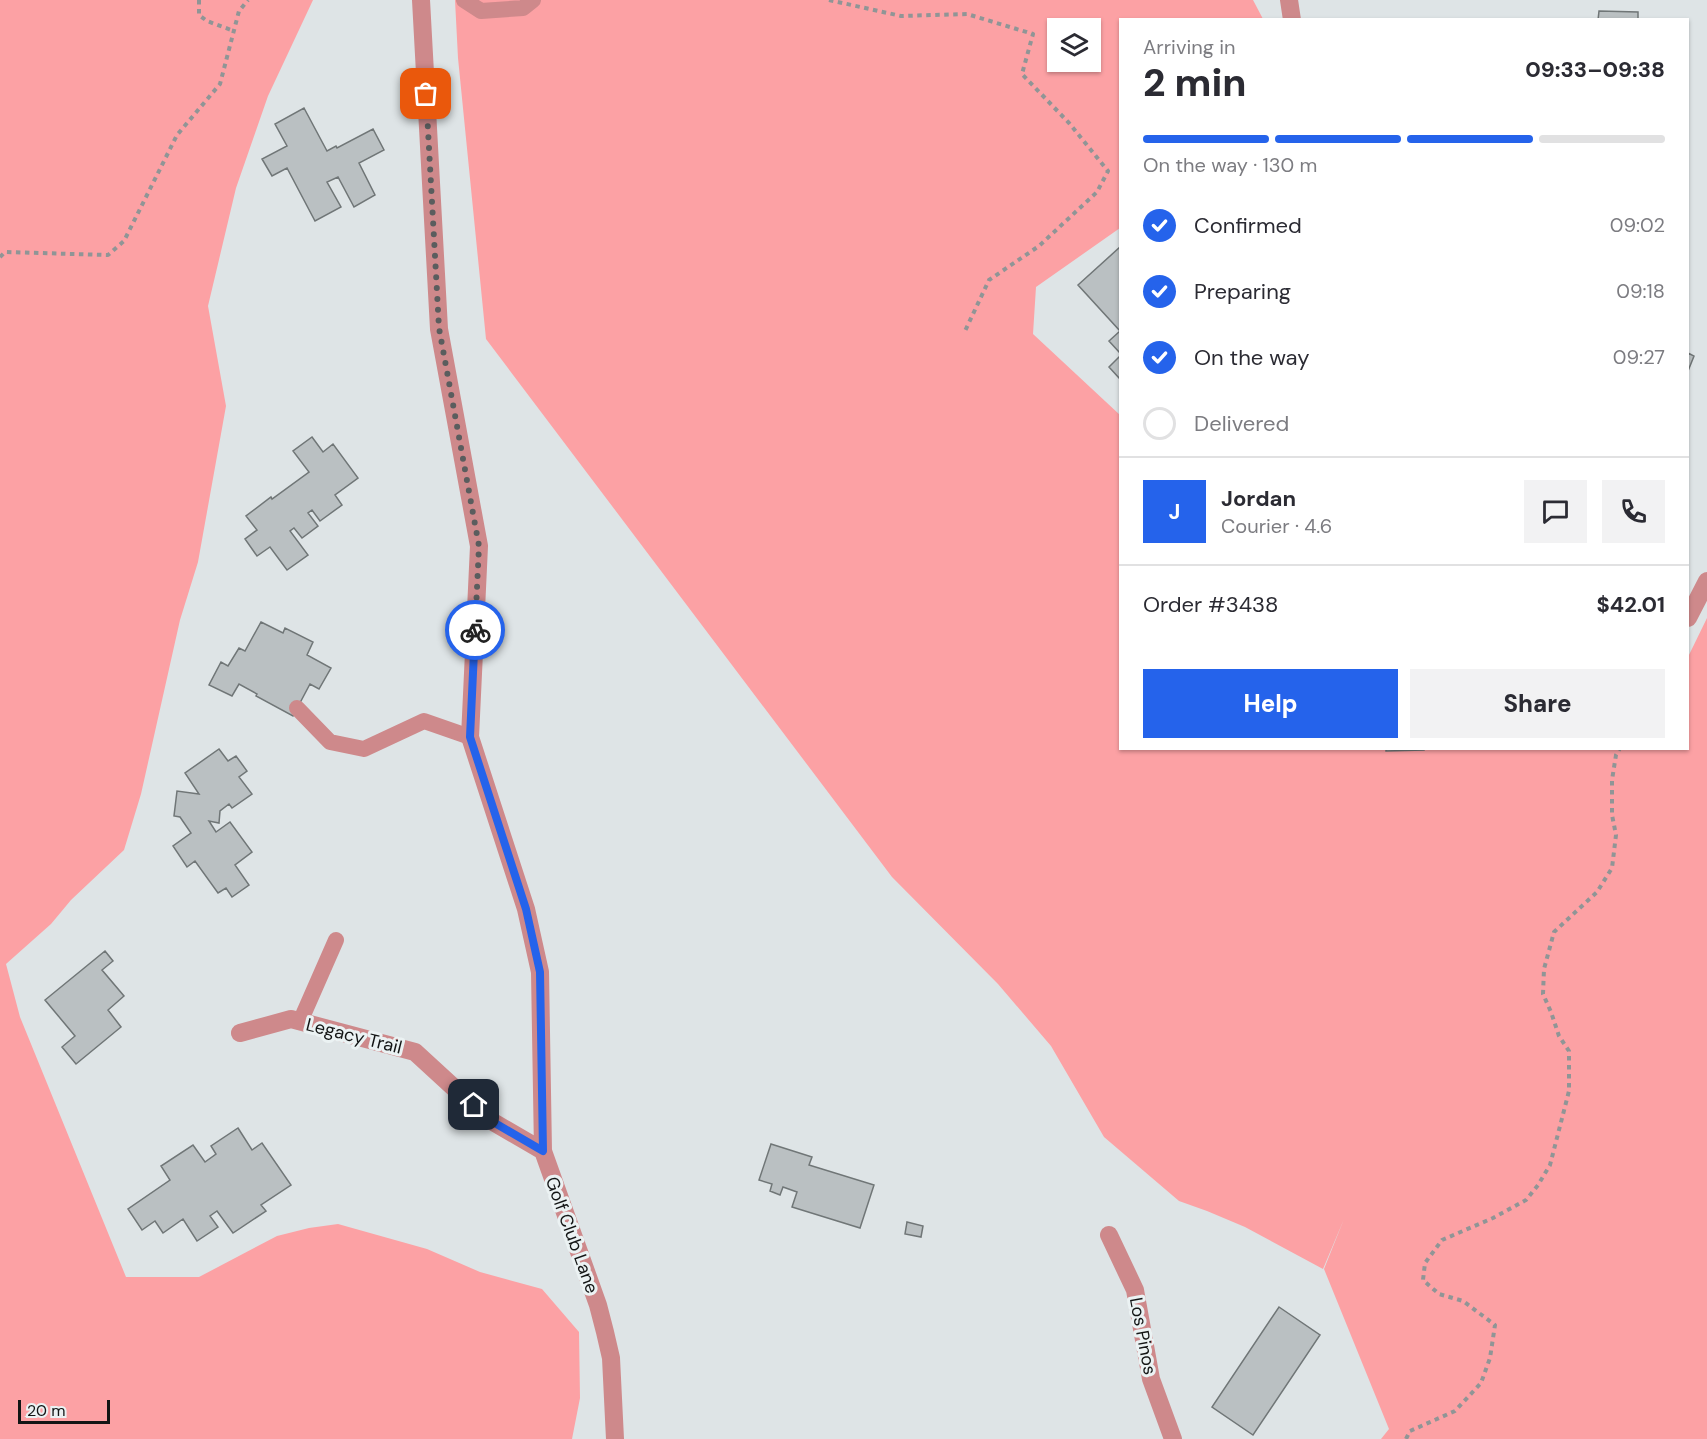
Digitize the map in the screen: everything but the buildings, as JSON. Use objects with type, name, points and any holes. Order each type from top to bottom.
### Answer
[{"type":"street","name":"Golf Club Lane","points":[[421,0],[439,328],[479,546],[470,737],[526,909],[540,972],[543,1151],[598,1305],[605,1332],[611,1359],[615,1439]]},
{"type":"street","points":[[1289,0],[1292,18]]},
{"type":"street","points":[[1689,616],[1707,581]]},
{"type":"street","name":"Legacy Trail","points":[[240,1033],[291,1019],[415,1052],[488,1119],[543,1151]]},
{"type":"street","name":"Los Pinos","points":[[1109,1235],[1135,1290],[1151,1379],[1173,1439]]},
{"type":"lane","points":[[464,0],[481,11],[523,8],[533,0]]},
{"type":"lane","points":[[297,708],[330,742],[364,749],[424,720],[470,737]]},
{"type":"lane","points":[[300,1022],[336,940]]},
{"type":"path","points":[[199,0],[198,15],[234,32]]},
{"type":"path","points":[[0,257],[5,252],[108,255],[124,241],[177,135],[220,84],[239,11],[248,0]]},
{"type":"path","points":[[829,0],[901,16],[967,14],[1033,33],[1022,74],[1069,123],[1108,171],[1097,192],[1039,246],[989,280],[965,331]]},
{"type":"path","points":[[1406,1439],[1410,1431],[1455,1411],[1481,1383],[1490,1358],[1495,1325],[1463,1301],[1439,1294],[1423,1280],[1425,1263],[1442,1240],[1493,1218],[1526,1200],[1550,1165],[1569,1091],[1569,1051],[1559,1036],[1543,994],[1544,969],[1554,932],[1597,892],[1612,868],[1616,835],[1612,815],[1612,780],[1619,750]]},
{"type":"shaded area","points":[[0,0],[313,0],[268,96],[236,188],[208,306],[226,406],[198,562],[180,620],[141,794],[124,850],[71,900],[51,924],[6,964],[20,1017],[126,1277],[199,1277],[277,1236],[338,1224],[427,1249],[480,1272],[542,1289],[579,1332],[580,1398],[572,1439],[0,1439]]},
{"type":"shaded area","points":[[455,0],[1253,0],[1262,18],[1119,18],[1119,229],[1036,287],[1033,334],[1119,414],[1119,750],[1689,750],[1689,655],[1707,618],[1707,1439],[1381,1439],[1389,1429],[1324,1269],[1344,1219],[1323,1269],[1245,1227],[1179,1201],[1104,1137],[1051,1046],[998,984],[892,877],[486,339],[458,58]]},
{"type":"way so far","points":[[426,94],[439,328],[479,546],[475,630]]},
{"type":"route","points":[[474,1105],[488,1119],[543,1151],[540,972],[526,909],[470,737],[475,630]]}]
